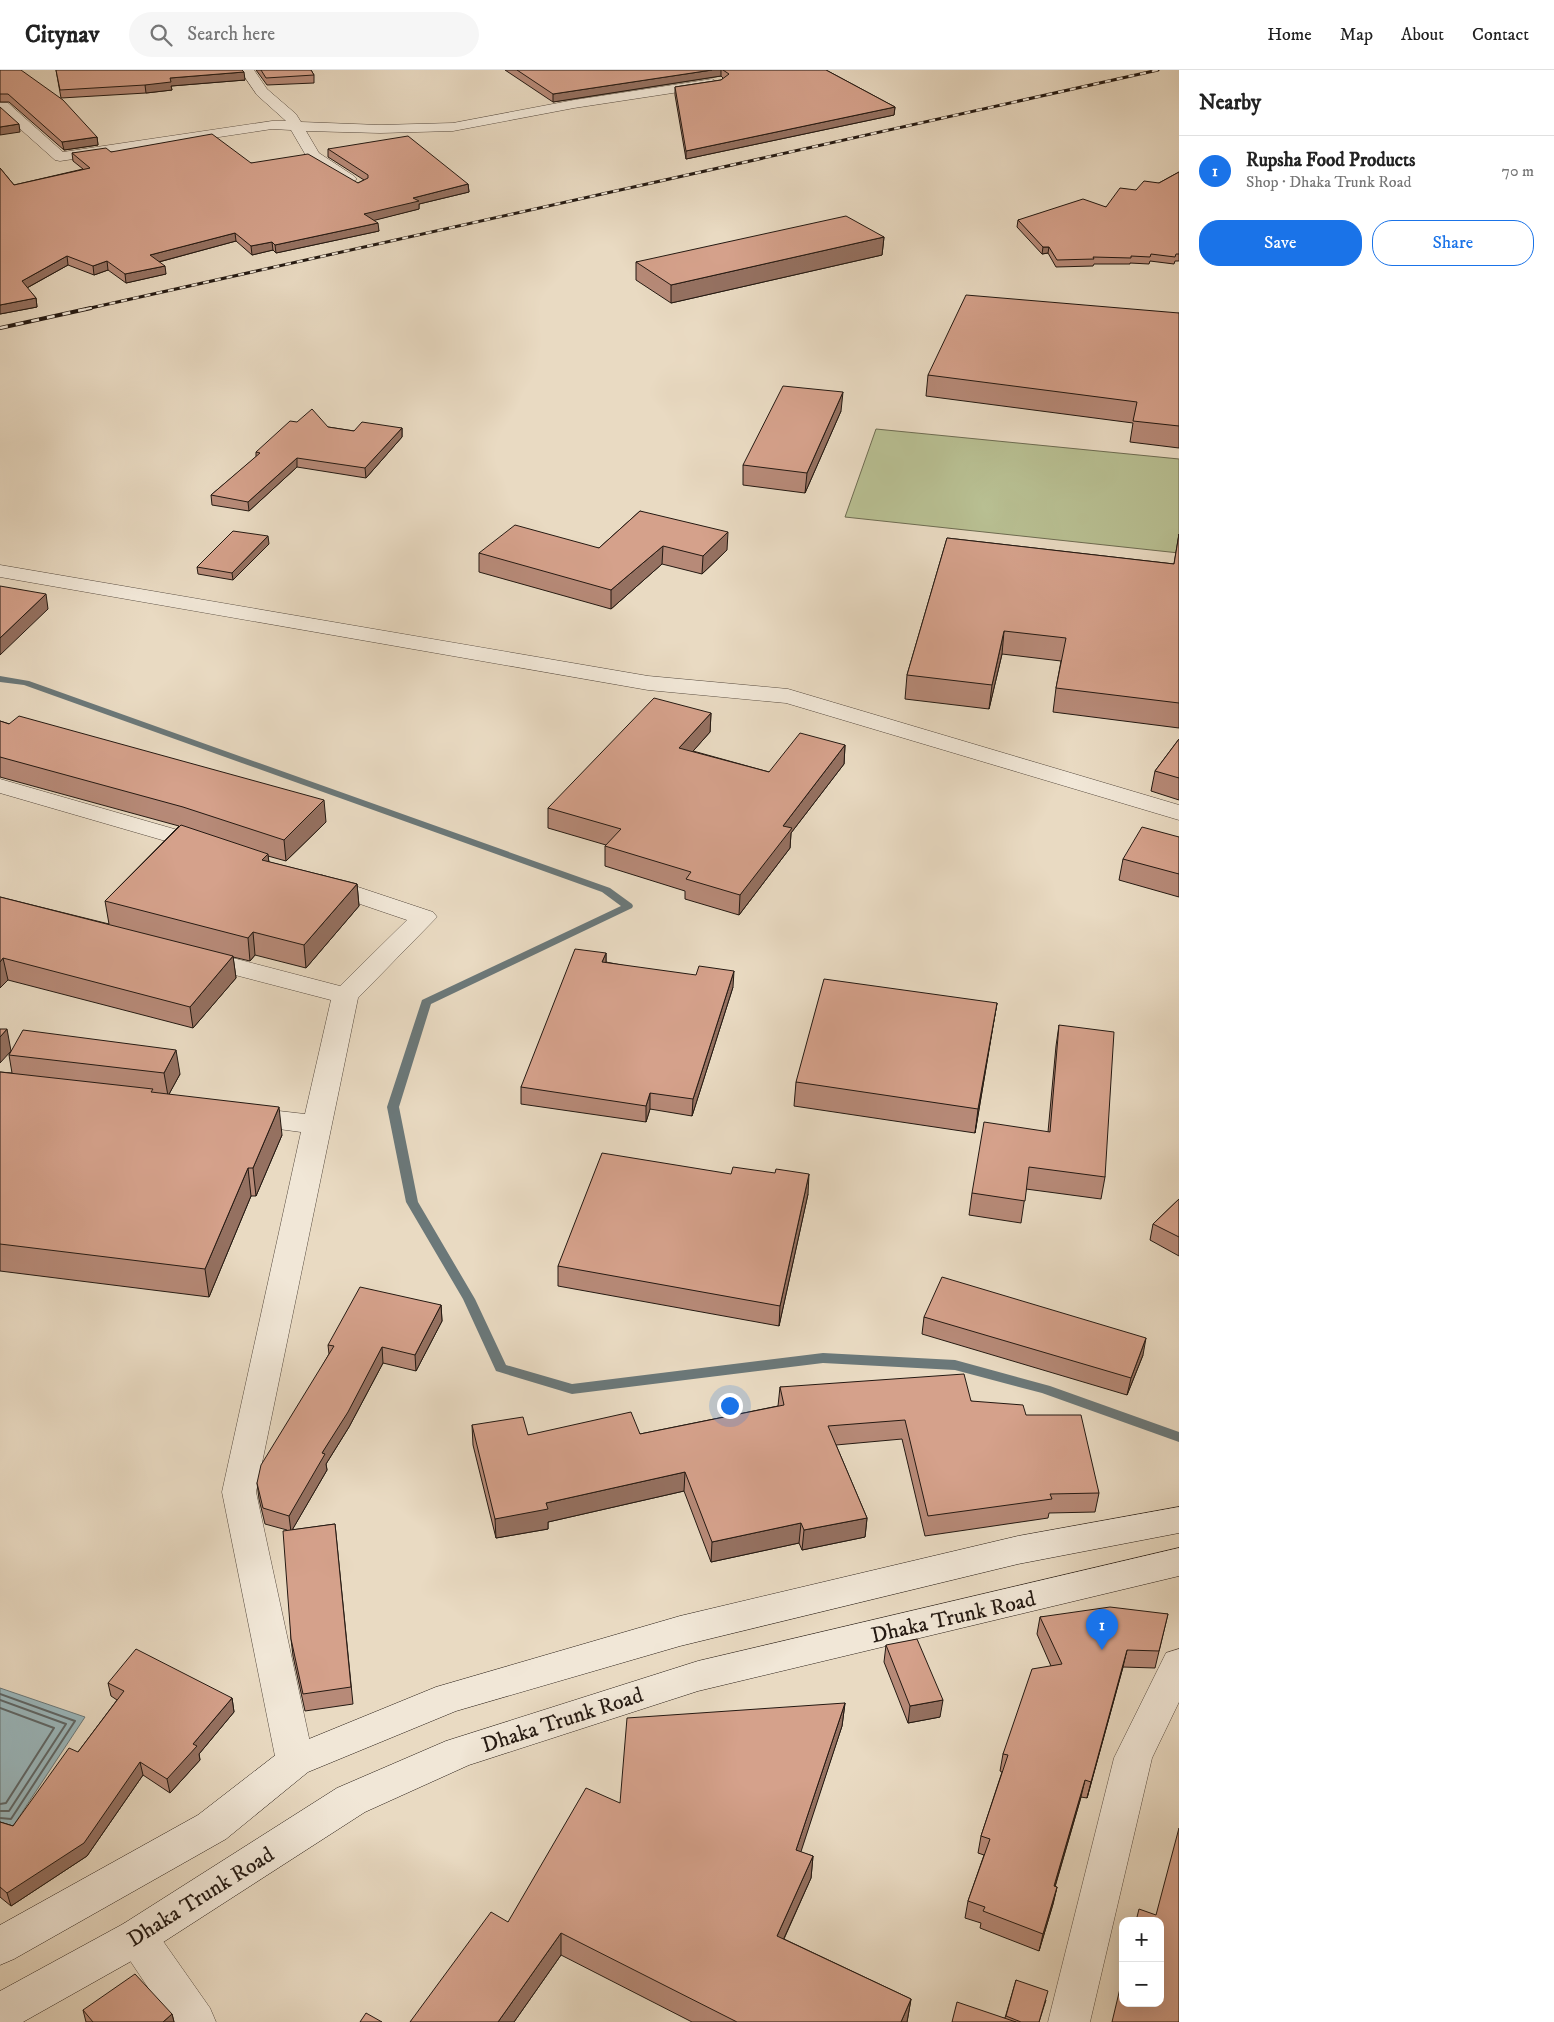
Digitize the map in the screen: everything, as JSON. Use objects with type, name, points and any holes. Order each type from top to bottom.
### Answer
[{"type":"street","points":[[247,70],[262,92],[297,126],[313,156],[331,170],[359,185]]},
{"type":"street","points":[[1,105],[60,158],[272,125],[380,129],[453,127],[574,104],[720,82]]},
{"type":"street","points":[[0,571],[648,683],[788,696],[1179,813]]},
{"type":"street","points":[[0,786],[176,835],[231,854]]},
{"type":"street","points":[[295,1761],[239,1492],[345,996],[424,917],[304,878]]},
{"type":"street","points":[[174,951],[345,996]]},
{"type":"street","points":[[218,1113],[317,1125]]},
{"type":"street","points":[[0,1946],[212,1827],[295,1761],[449,1698],[680,1631],[1018,1550],[1179,1520]]},
{"type":"street","name":"Dhaka Trunk Road","points":[[0,2014],[137,1937],[351,1800],[458,1752],[698,1676],[1179,1562]]},
{"type":"street","points":[[1069,2022],[1133,1758],[1179,1664]]},
{"type":"street","points":[[137,1937],[195,2022]]},
{"type":"green space","points":[[876,429],[1179,459],[1179,553],[845,517]]},
{"type":"water","points":[[0,1688],[85,1717],[13,1826],[0,1822]]},
{"type":"building","points":[[0,70],[21,70],[63,100],[97,137],[62,142],[8,94],[0,94]]},
{"type":"building","points":[[56,70],[242,70],[244,72],[170,78],[171,82],[145,85],[60,90]]},
{"type":"building","points":[[261,70],[311,70],[314,75],[266,78]]},
{"type":"building","points":[[517,70],[712,70],[553,94]]},
{"type":"building","points":[[723,70],[826,70],[895,107],[686,151],[675,87],[721,80],[729,74]]},
{"type":"building","points":[[0,107],[19,124],[0,127]]},
{"type":"building","points":[[212,134],[251,163],[308,154],[358,183],[368,178],[368,175],[328,149],[408,136],[468,184],[413,198],[419,201],[364,214],[378,223],[275,245],[272,242],[251,246],[235,233],[150,255],[165,266],[125,274],[107,261],[93,266],[67,256],[22,281],[36,298],[0,305],[0,168],[14,185],[90,168],[72,153],[106,148],[111,152]]},
{"type":"building","points":[[1179,172],[1179,254],[1176,254],[1175,257],[1151,254],[1150,257],[1093,257],[1094,259],[1057,260],[1049,247],[1043,247],[1018,220],[1083,199],[1106,207],[1120,188],[1136,190],[1144,181],[1159,183]]},
{"type":"building","points":[[846,216],[884,237],[671,285],[636,262]]},
{"type":"building","points":[[966,295],[1179,313],[1179,426],[1133,421],[1137,402],[928,375]]},
{"type":"building","points":[[783,386],[843,392],[807,473],[743,465]]},
{"type":"building","points":[[312,409],[328,427],[354,431],[362,422],[402,428],[365,468],[297,458],[248,502],[211,495],[260,453],[256,452],[290,421],[297,422]]},
{"type":"building","points":[[640,511],[728,532],[703,556],[663,546],[611,590],[479,553],[515,525],[599,548]]},
{"type":"building","points":[[233,531],[268,536],[232,573],[197,567]]},
{"type":"building","points":[[1179,534],[1179,703],[1056,688],[1066,638],[1004,631],[992,685],[907,675],[947,538],[1174,564]]},
{"type":"building","points":[[0,586],[46,594],[0,638]]},
{"type":"building","points":[[654,698],[711,713],[679,748],[769,772],[800,733],[845,745],[783,826],[792,828],[740,895],[686,879],[691,872],[605,846],[621,829],[548,808]]},
{"type":"building","points":[[19,716],[324,800],[284,840],[183,807],[0,757],[0,721],[9,724]]},
{"type":"building","points":[[1179,739],[1179,778],[1155,771]]},
{"type":"building","points":[[181,825],[268,854],[262,860],[357,884],[304,945],[253,932],[248,938],[105,901]]},
{"type":"building","points":[[1142,827],[1179,837],[1179,874],[1123,859]]},
{"type":"building","points":[[0,897],[233,956],[190,1007],[3,958],[0,962]]},
{"type":"building","points":[[575,949],[606,953],[602,962],[696,975],[699,966],[734,971],[693,1099],[650,1093],[646,1106],[521,1087]]},
{"type":"building","points":[[824,979],[997,1003],[978,1109],[796,1082]]},
{"type":"building","points":[[1059,1025],[1114,1032],[1105,1177],[1029,1167],[1025,1201],[972,1193],[984,1122],[1050,1132]]},
{"type":"building","points":[[0,1029],[7,1029],[0,1037]]},
{"type":"building","points":[[23,1030],[176,1050],[164,1073],[9,1055]]},
{"type":"building","points":[[0,1072],[153,1089],[151,1092],[279,1107],[253,1168],[248,1168],[205,1269],[0,1244]]},
{"type":"building","points":[[602,1153],[731,1174],[733,1167],[775,1173],[776,1169],[809,1174],[780,1306],[558,1266]]},
{"type":"building","points":[[1179,1199],[1179,1237],[1153,1224]]},
{"type":"building","points":[[942,1277],[1146,1338],[1131,1378],[924,1317]]},
{"type":"building","points":[[360,1287],[441,1305],[415,1355],[382,1347],[348,1412],[322,1453],[325,1454],[289,1516],[263,1508],[257,1483],[261,1465],[334,1346],[328,1345]]},
{"type":"building","points":[[964,1374],[971,1401],[1023,1405],[1026,1415],[1081,1415],[1099,1493],[1050,1494],[1052,1499],[928,1516],[905,1420],[828,1426],[867,1518],[804,1530],[801,1523],[712,1542],[685,1472],[546,1503],[548,1509],[495,1519],[472,1425],[523,1417],[528,1435],[631,1412],[640,1434],[784,1405],[780,1387]]},
{"type":"building","points":[[335,1524],[351,1687],[303,1694],[291,1639],[283,1531]]},
{"type":"building","points":[[1110,1607],[1168,1614],[1159,1651],[1127,1650],[1091,1782],[1085,1780],[1054,1886],[1057,1887],[1043,1934],[983,1911],[985,1907],[968,1901],[990,1839],[981,1836],[1008,1755],[1003,1754],[1032,1669],[1062,1664],[1040,1617]]},
{"type":"building","points":[[917,1639],[943,1700],[910,1706],[886,1645]]},
{"type":"building","points":[[136,1649],[232,1698],[193,1744],[197,1746],[167,1779],[140,1762],[84,1843],[7,1893],[0,1887],[0,1822],[13,1826],[69,1748],[78,1752],[124,1691],[108,1683]]},
{"type":"building","points":[[845,1703],[796,1850],[813,1856],[777,1936],[911,1999],[901,2022],[737,2022],[561,1933],[498,2022],[410,2022],[491,1912],[508,1922],[586,1788],[620,1803],[627,1718]]},
{"type":"building","points":[[1179,1828],[1179,2022],[1112,2022],[1119,1993],[1119,2007],[1164,2007],[1164,1917],[1137,1917],[1139,1909],[1156,1915]]},
{"type":"building","points":[[135,1974],[172,2014],[163,2022],[93,2022],[83,2010]]},
{"type":"building","points":[[1016,1980],[1048,1991],[1039,2022],[1021,2022],[1006,2016]]},
{"type":"building","points":[[957,2002],[1016,2022],[952,2022]]},
{"type":"building","points":[[366,2013],[382,2022],[360,2022]]},
{"type":"waterway","points":[[0,679],[26,683],[606,890],[628,906],[426,1002],[393,1107],[412,1202],[469,1299],[501,1368],[572,1389],[823,1358],[955,1365],[1045,1389],[1179,1437]]},
{"type":"railway","points":[[86,309],[1158,70]]},
{"type":"railway","points":[[0,328],[91,308]]},
{"type":"place","name":"Rupsha Food Products","points":[[1102,1650]]}]
